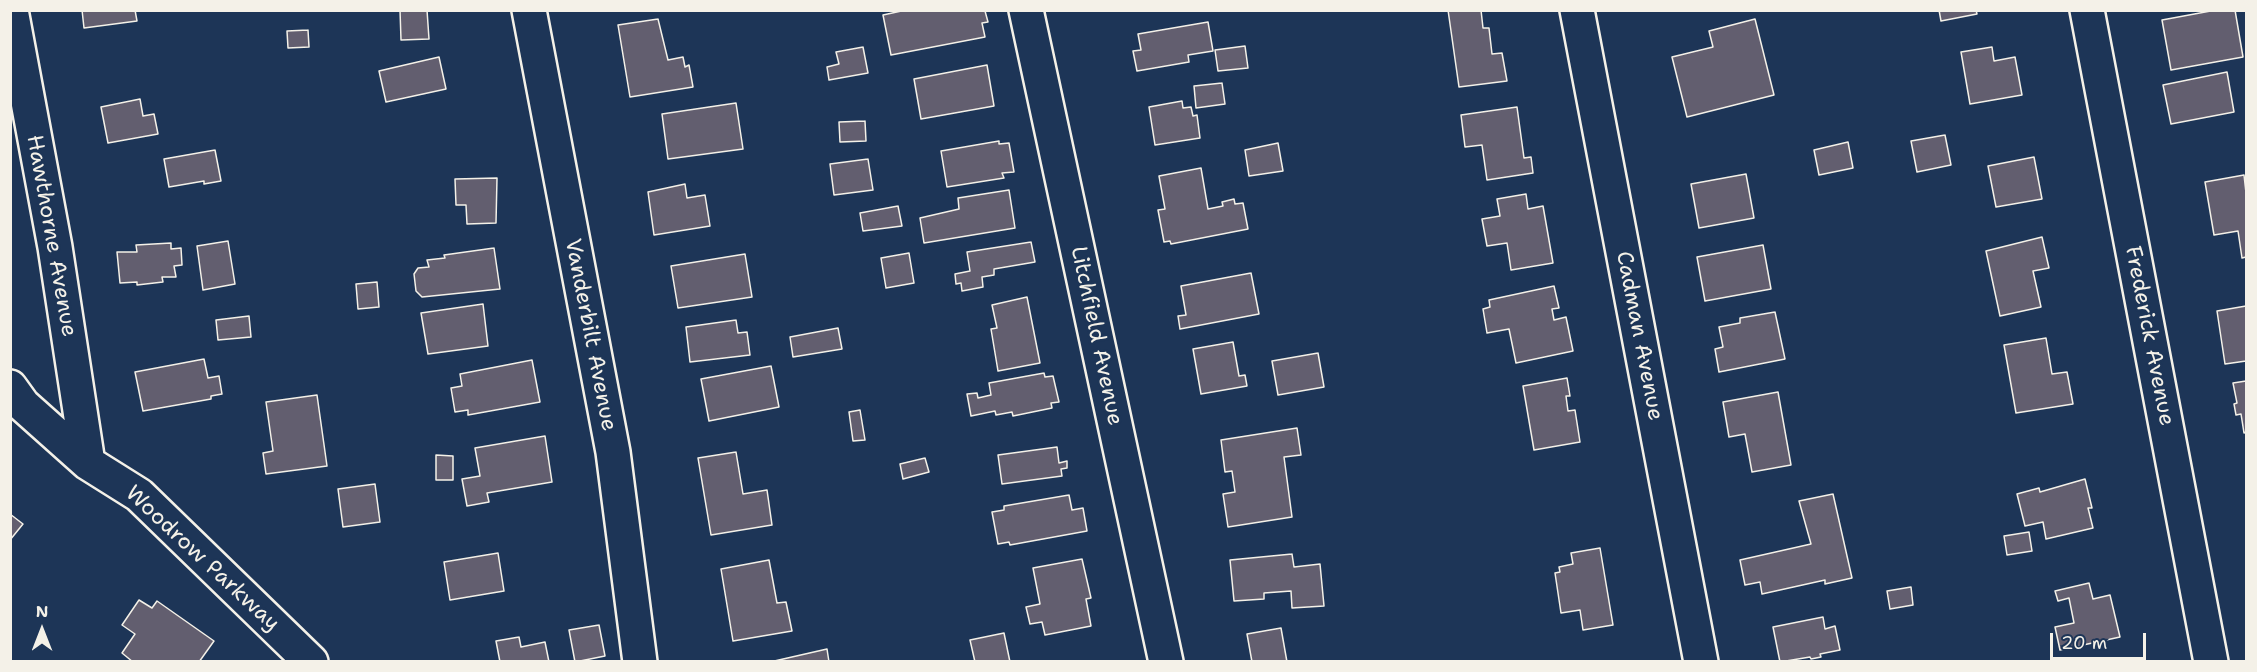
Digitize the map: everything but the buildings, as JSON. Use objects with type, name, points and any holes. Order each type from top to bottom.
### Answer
[{"type":"street","name":"Hawthorne Avenue","points":[[11,10],[55,248],[88,463]]},
{"type":"street","name":"Vanderbilt Avenue","points":[[529,10],[613,452],[640,662]]},
{"type":"street","name":"Litchfield Avenue","points":[[1026,10],[1166,662]]},
{"type":"street","name":"Cadman Avenue","points":[[1577,10],[1701,662]]},
{"type":"street","name":"Frederick Avenue","points":[[2086,10],[2211,662]]},
{"type":"street","name":"Woodrow Parkway","points":[[10,387],[23,405],[88,463],[139,495],[311,662]]}]
